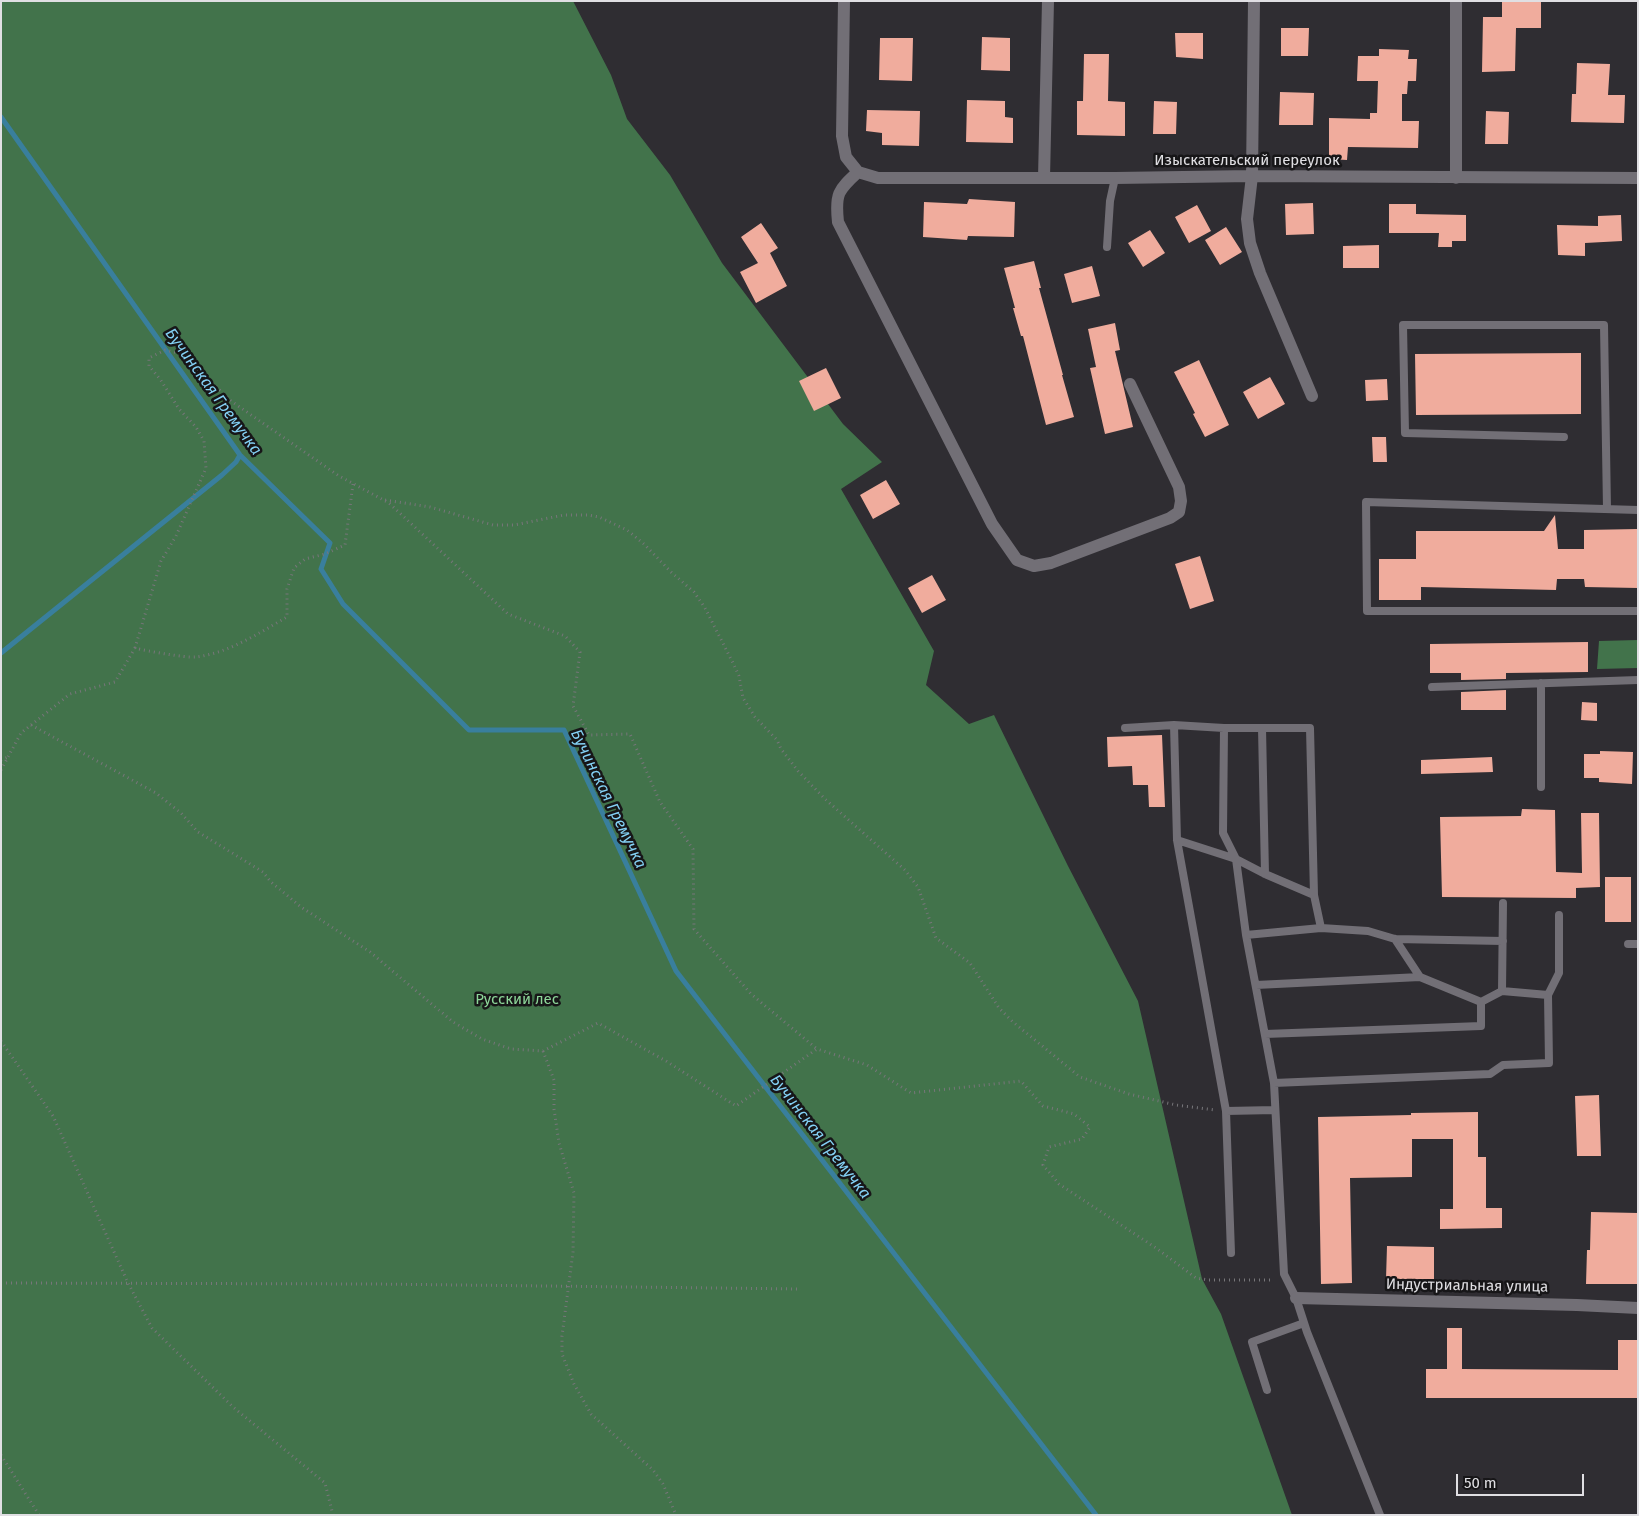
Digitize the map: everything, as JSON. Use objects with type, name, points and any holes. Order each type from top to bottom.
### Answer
[{"type":"street","points":[[844,1],[842,136],[846,157],[858,172],[842,187],[837,198],[838,222],[992,524],[1017,560],[1034,566],[1051,563],[1170,518],[1179,512],[1182,501],[1179,487],[1130,384]]},
{"type":"street","points":[[1044,178],[1048,1]]},
{"type":"street","points":[[1254,1],[1252,176],[1248,219],[1250,244],[1260,273],[1312,396]]},
{"type":"street","points":[[1456,1],[1456,178]]},
{"type":"street","name":"Изыскательский переулок","points":[[858,172],[878,178],[1252,176],[1638,178]]},
{"type":"street","name":"Индустриальная улица","points":[[1296,1298],[1638,1308]]},
{"type":"lane","points":[[1107,247],[1110,201],[1115,178]]},
{"type":"lane","points":[[1564,437],[1405,433],[1402,325],[1604,325],[1607,509]]},
{"type":"lane","points":[[1638,510],[1366,502],[1368,611],[1638,611]]},
{"type":"lane","points":[[1432,687],[1638,680]]},
{"type":"lane","points":[[1541,683],[1541,787]]},
{"type":"lane","points":[[1174,724],[1177,840],[1226,1111],[1231,1253]]},
{"type":"lane","points":[[1125,728],[1174,724],[1224,728],[1310,728],[1314,895],[1321,928]]},
{"type":"lane","points":[[1224,728],[1223,833],[1236,859],[1246,935],[1274,1083],[1284,1274],[1296,1298],[1380,1515]]},
{"type":"lane","points":[[1262,728],[1265,874]]},
{"type":"lane","points":[[1177,840],[1236,859],[1314,895]]},
{"type":"lane","points":[[1502,991],[1503,903]]},
{"type":"lane","points":[[1274,1083],[1490,1074],[1502,1065],[1549,1063],[1548,995],[1559,973],[1559,915]]},
{"type":"lane","points":[[1246,935],[1321,928],[1368,931],[1395,939],[1503,941]]},
{"type":"lane","points":[[1395,939],[1420,977]]},
{"type":"lane","points":[[1628,944],[1638,944]]},
{"type":"lane","points":[[1256,985],[1420,977],[1481,1002],[1502,991],[1548,995]]},
{"type":"lane","points":[[1265,1034],[1481,1026],[1481,1002]]},
{"type":"lane","points":[[1226,1111],[1275,1110]]},
{"type":"lane","points":[[1267,1390],[1252,1342],[1304,1322]]},
{"type":"path","points":[[1,770],[21,733],[70,694],[115,682],[135,648],[161,561],[176,536],[206,468],[204,441],[196,427],[179,409],[149,366],[149,358],[166,350],[182,354],[231,401],[322,465],[389,503],[508,614],[565,636],[580,652],[573,706],[589,735],[630,734],[660,802],[693,849],[694,929],[752,994],[817,1049],[867,1065],[911,1092],[1021,1082],[1043,1106],[1074,1114],[1090,1127],[1082,1138],[1049,1147],[1043,1165],[1059,1184],[1156,1248],[1196,1278],[1208,1280],[1287,1280]]},
{"type":"path","points":[[135,648],[194,658],[218,652],[258,634],[287,617],[287,589],[294,568],[305,559],[325,554],[346,545],[353,484]]},
{"type":"path","points":[[382,499],[430,507],[493,525],[514,526],[564,515],[588,515],[627,530],[644,544],[670,572],[694,592],[705,608],[734,665],[739,676],[743,698],[755,716],[777,740],[781,749],[798,771],[825,800],[906,870],[918,887],[936,938],[970,963],[999,1008],[1009,1019],[1080,1077],[1129,1094],[1176,1105],[1226,1111]]},
{"type":"path","points":[[31,725],[156,793],[173,806],[198,832],[262,872],[290,899],[370,952],[461,1027],[491,1044],[511,1049],[542,1051],[598,1023],[666,1061],[736,1106],[817,1049]]},
{"type":"path","points":[[1,760],[8,757]]},
{"type":"path","points":[[1,1041],[52,1116],[128,1283],[152,1328],[233,1407],[325,1483],[333,1515]]},
{"type":"path","points":[[542,1051],[554,1080],[554,1109],[559,1143],[574,1193],[573,1252],[562,1336],[562,1354],[571,1377],[591,1414],[647,1463],[659,1476],[676,1515]]},
{"type":"path","points":[[1,1283],[569,1285],[801,1289]]},
{"type":"path","points":[[1,1455],[38,1515]]},
{"type":"green space","name":"Русский лес","points":[[1,1],[573,1],[611,75],[627,119],[670,175],[722,263],[843,424],[882,462],[841,489],[934,651],[926,685],[969,724],[994,715],[1068,866],[1138,1001],[1202,1279],[1221,1314],[1292,1515],[1,1515]]},
{"type":"green space","points":[[1638,640],[1638,668],[1597,669],[1599,641]]},
{"type":"building","points":[[1502,1],[1541,1],[1541,28],[1516,28],[1515,71],[1482,72],[1483,17],[1502,17]]},
{"type":"building","points":[[1281,28],[1309,28],[1308,56],[1281,56]]},
{"type":"building","points":[[1175,33],[1203,33],[1203,59],[1176,57]]},
{"type":"building","points":[[982,37],[1010,38],[1010,71],[981,70]]},
{"type":"building","points":[[880,38],[913,38],[912,81],[879,80]]},
{"type":"building","points":[[1379,49],[1409,50],[1408,59],[1417,59],[1416,81],[1408,81],[1407,94],[1402,94],[1402,121],[1419,121],[1418,148],[1348,147],[1347,160],[1329,159],[1329,118],[1370,119],[1370,113],[1377,113],[1378,81],[1357,81],[1358,56],[1379,56]]},
{"type":"building","points":[[1084,54],[1109,54],[1108,101],[1125,102],[1125,136],[1077,135],[1077,101],[1083,101]]},
{"type":"building","points":[[1577,63],[1610,64],[1608,95],[1625,95],[1624,123],[1571,122],[1572,94],[1576,94]]},
{"type":"building","points":[[1280,92],[1314,93],[1313,125],[1279,125]]},
{"type":"building","points":[[967,100],[1005,101],[1005,117],[1013,118],[1013,143],[966,142]]},
{"type":"building","points":[[1154,101],[1177,102],[1176,134],[1153,134]]},
{"type":"building","points":[[867,110],[920,111],[919,146],[882,145],[882,133],[866,131]]},
{"type":"building","points":[[1486,111],[1509,112],[1508,144],[1485,144]]},
{"type":"building","points":[[969,199],[1015,202],[1014,237],[968,236],[967,240],[923,237],[924,202],[967,204]]},
{"type":"building","points":[[1313,203],[1314,234],[1286,235],[1285,204]]},
{"type":"building","points":[[1389,204],[1416,204],[1416,214],[1466,215],[1466,241],[1452,241],[1452,247],[1438,247],[1439,233],[1389,233]]},
{"type":"building","points":[[1197,205],[1211,231],[1189,243],[1175,217]]},
{"type":"building","points":[[1621,215],[1622,241],[1585,243],[1585,256],[1558,255],[1557,225],[1598,226],[1598,216]]},
{"type":"building","points":[[761,223],[778,248],[770,253],[787,286],[756,303],[740,272],[758,263],[741,237]]},
{"type":"building","points":[[1226,227],[1242,252],[1220,265],[1205,240]]},
{"type":"building","points":[[1150,230],[1165,253],[1143,267],[1128,243]]},
{"type":"building","points":[[1379,245],[1379,268],[1343,268],[1343,246]]},
{"type":"building","points":[[1034,261],[1041,288],[1039,288],[1074,417],[1046,425],[1023,336],[1021,336],[1013,308],[1015,308],[1004,268]]},
{"type":"building","points":[[1092,266],[1100,296],[1072,303],[1064,274]]},
{"type":"building","points":[[1115,323],[1120,350],[1115,351],[1133,427],[1105,434],[1090,368],[1096,367],[1088,329]]},
{"type":"building","points":[[1581,353],[1581,414],[1416,415],[1415,354]]},
{"type":"building","points":[[1199,360],[1229,425],[1205,437],[1174,372]]},
{"type":"building","points":[[826,368],[841,398],[814,411],[799,381]]},
{"type":"building","points":[[1270,377],[1285,404],[1258,419],[1243,392]]},
{"type":"building","points":[[1387,379],[1388,400],[1366,401],[1365,380]]},
{"type":"building","points":[[1372,437],[1386,437],[1387,462],[1373,462]]},
{"type":"building","points":[[886,480],[900,504],[873,519],[860,495]]},
{"type":"building","points":[[1555,515],[1558,549],[1584,549],[1584,530],[1638,529],[1638,588],[1585,587],[1584,579],[1557,579],[1556,590],[1421,587],[1421,600],[1379,600],[1379,559],[1416,559],[1416,531],[1544,531]]},
{"type":"building","points":[[1200,556],[1214,601],[1190,609],[1175,564]]},
{"type":"building","points":[[932,575],[946,600],[922,613],[908,588]]},
{"type":"building","points":[[1588,642],[1588,672],[1506,673],[1506,679],[1461,680],[1461,673],[1430,673],[1430,644]]},
{"type":"building","points":[[1506,690],[1506,710],[1461,710],[1461,692]]},
{"type":"building","points":[[1582,702],[1597,703],[1597,721],[1581,720]]},
{"type":"building","points":[[1162,735],[1165,807],[1149,807],[1148,785],[1133,785],[1132,766],[1108,767],[1107,737]]},
{"type":"building","points":[[1600,751],[1633,752],[1632,784],[1599,782],[1599,778],[1584,778],[1584,754],[1600,754]]},
{"type":"building","points":[[1492,757],[1493,772],[1421,774],[1421,760]]},
{"type":"building","points":[[1522,809],[1555,810],[1556,872],[1582,873],[1581,813],[1599,813],[1600,887],[1576,888],[1576,898],[1442,897],[1440,817],[1521,816]]},
{"type":"building","points":[[1605,877],[1631,877],[1631,922],[1605,922]]},
{"type":"building","points":[[1599,1095],[1601,1156],[1577,1156],[1575,1096]]},
{"type":"building","points":[[1478,1112],[1478,1157],[1486,1157],[1486,1208],[1502,1208],[1502,1228],[1440,1229],[1440,1209],[1453,1209],[1453,1139],[1412,1139],[1412,1177],[1350,1178],[1352,1283],[1321,1284],[1318,1117]]},
{"type":"building","points":[[1591,1212],[1638,1213],[1638,1284],[1586,1284],[1587,1250],[1590,1250]]},
{"type":"building","points":[[1387,1246],[1434,1247],[1434,1279],[1386,1279]]},
{"type":"building","points":[[1447,1328],[1462,1328],[1462,1369],[1618,1370],[1618,1340],[1638,1340],[1638,1398],[1426,1398],[1426,1369],[1447,1369]]},
{"type":"waterway","name":"Бучинская Гремучка","points":[[1,117],[240,455],[330,543],[321,569],[343,604],[469,730],[564,730],[676,971],[1096,1515]]},
{"type":"waterway","points":[[1,653],[222,475],[236,462],[240,455]]}]
